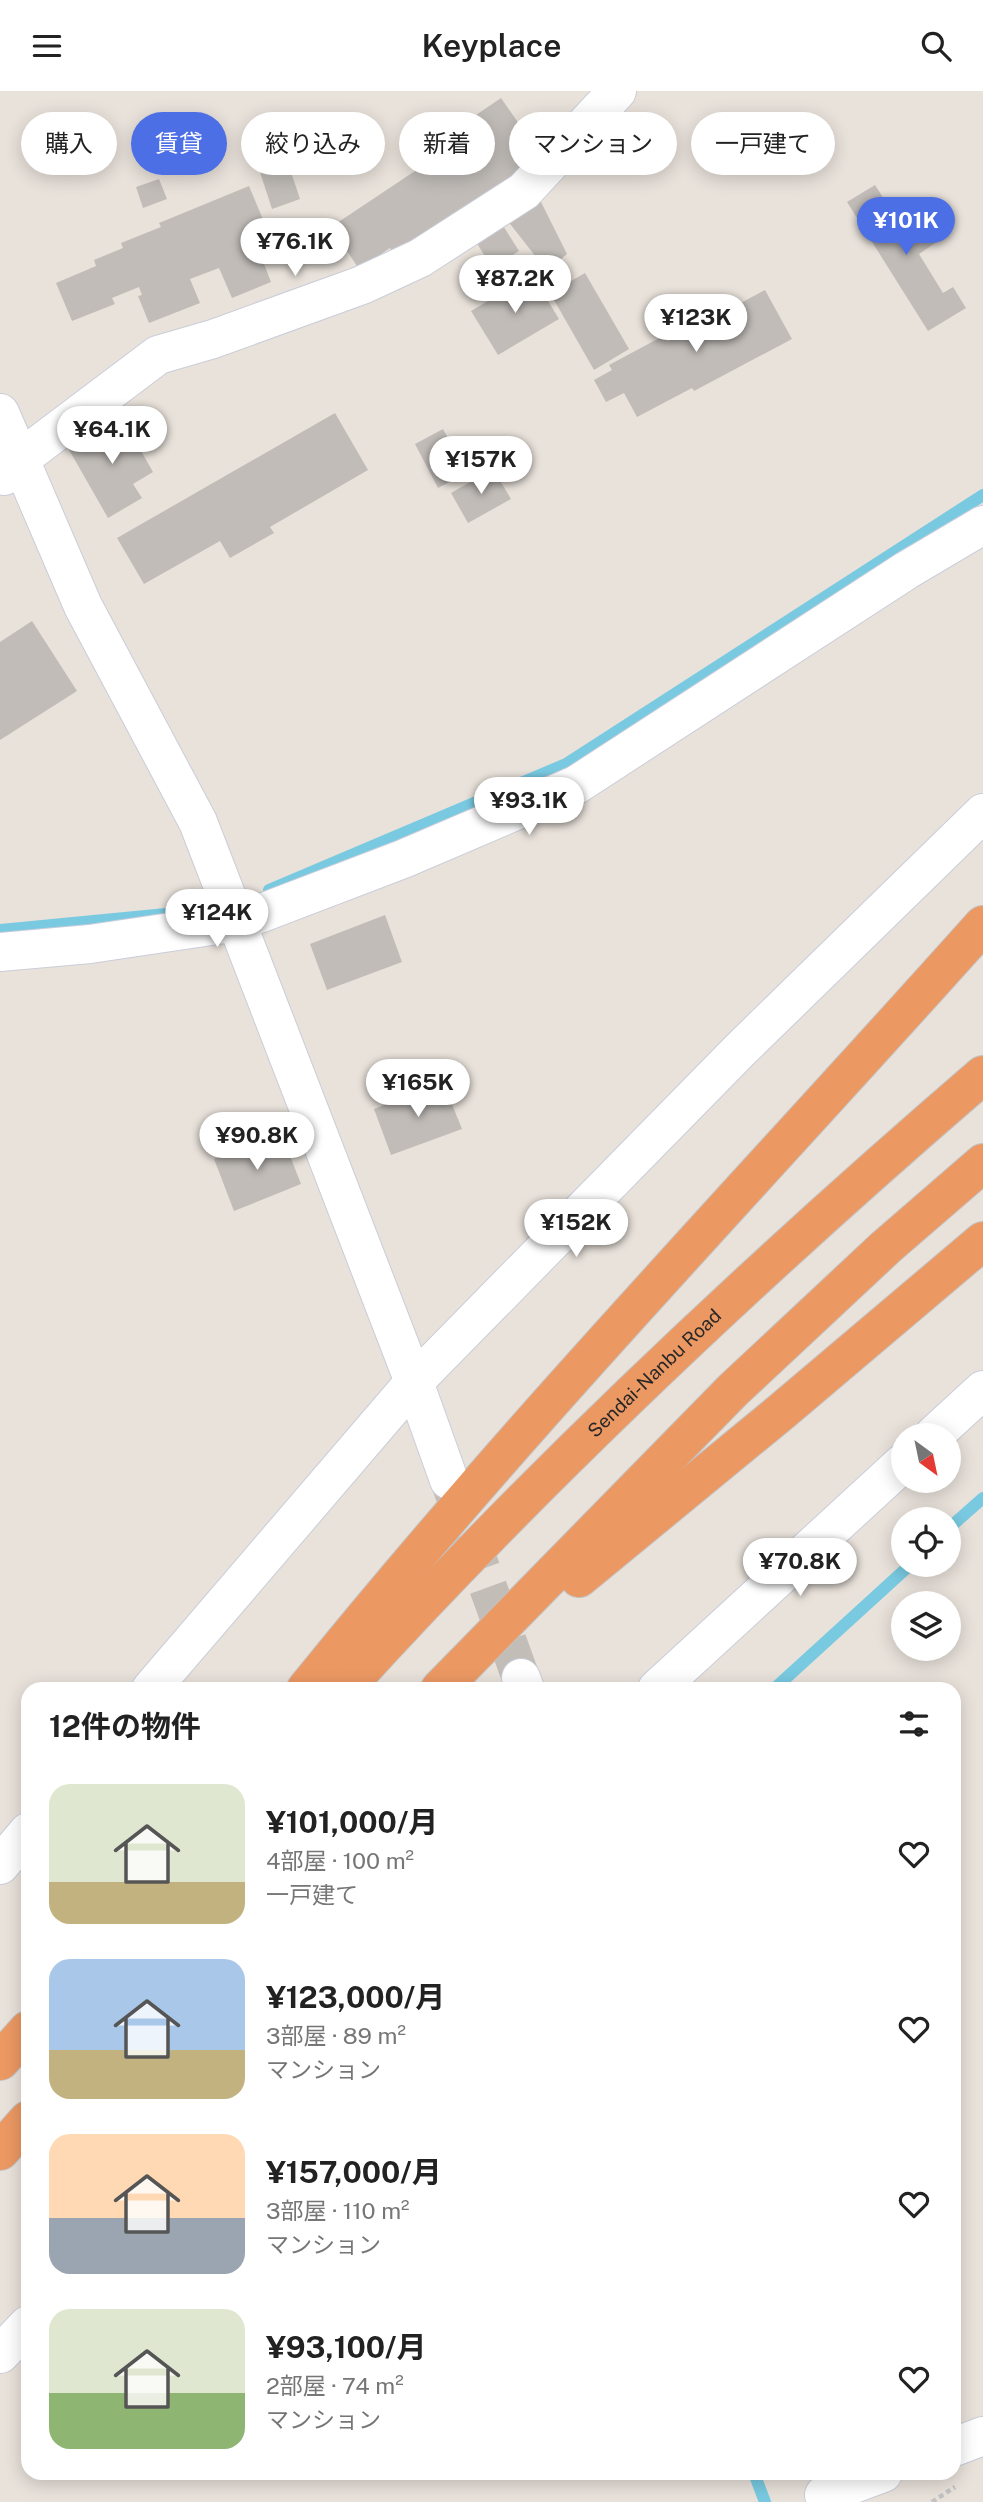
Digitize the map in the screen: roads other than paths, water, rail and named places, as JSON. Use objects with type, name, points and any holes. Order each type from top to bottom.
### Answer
[{"type":"highway","points":[[312,1682],[383,1593],[651,1290],[983,925]]},
{"type":"highway","name":"Sendai-Nanbu Road","points":[[350,1682],[528,1494],[703,1324],[983,1075]]},
{"type":"highway","points":[[447,1682],[733,1390],[886,1247],[983,1163]]},
{"type":"highway","points":[[449,1682],[781,1412],[983,1241]]},
{"type":"highway","points":[[0,2061],[21,2038]]},
{"type":"highway","points":[[0,2151],[21,2128]]},
{"type":"street","points":[[10,470],[159,355],[213,339],[349,290],[421,258],[524,191],[617,91]]},
{"type":"street","points":[[0,413],[10,470],[198,822],[239,922],[414,1381],[449,1480]]},
{"type":"street","points":[[0,952],[90,944],[239,922],[403,859],[576,785],[906,570],[983,525]]},
{"type":"street","points":[[157,1682],[414,1381],[740,1050],[983,813]]},
{"type":"street","points":[[947,1423],[983,1390]]},
{"type":"street","points":[[665,1682],[891,1474]]},
{"type":"street","points":[[0,1865],[21,1840]]},
{"type":"street","points":[[0,2354],[21,2332]]},
{"type":"street","points":[[961,2444],[983,2436]]},
{"type":"street","points":[[817,2493],[860,2480]]},
{"type":"waterway","points":[[269,890],[566,764],[983,495]]},
{"type":"waterway","points":[[0,930],[166,914]]},
{"type":"waterway","points":[[961,1517],[983,1498]]},
{"type":"waterway","points":[[782,1682],[897,1577]]},
{"type":"waterway","points":[[757,2480],[765,2502]]},
{"type":"tunnel","points":[[449,1480],[521,1678]]}]
